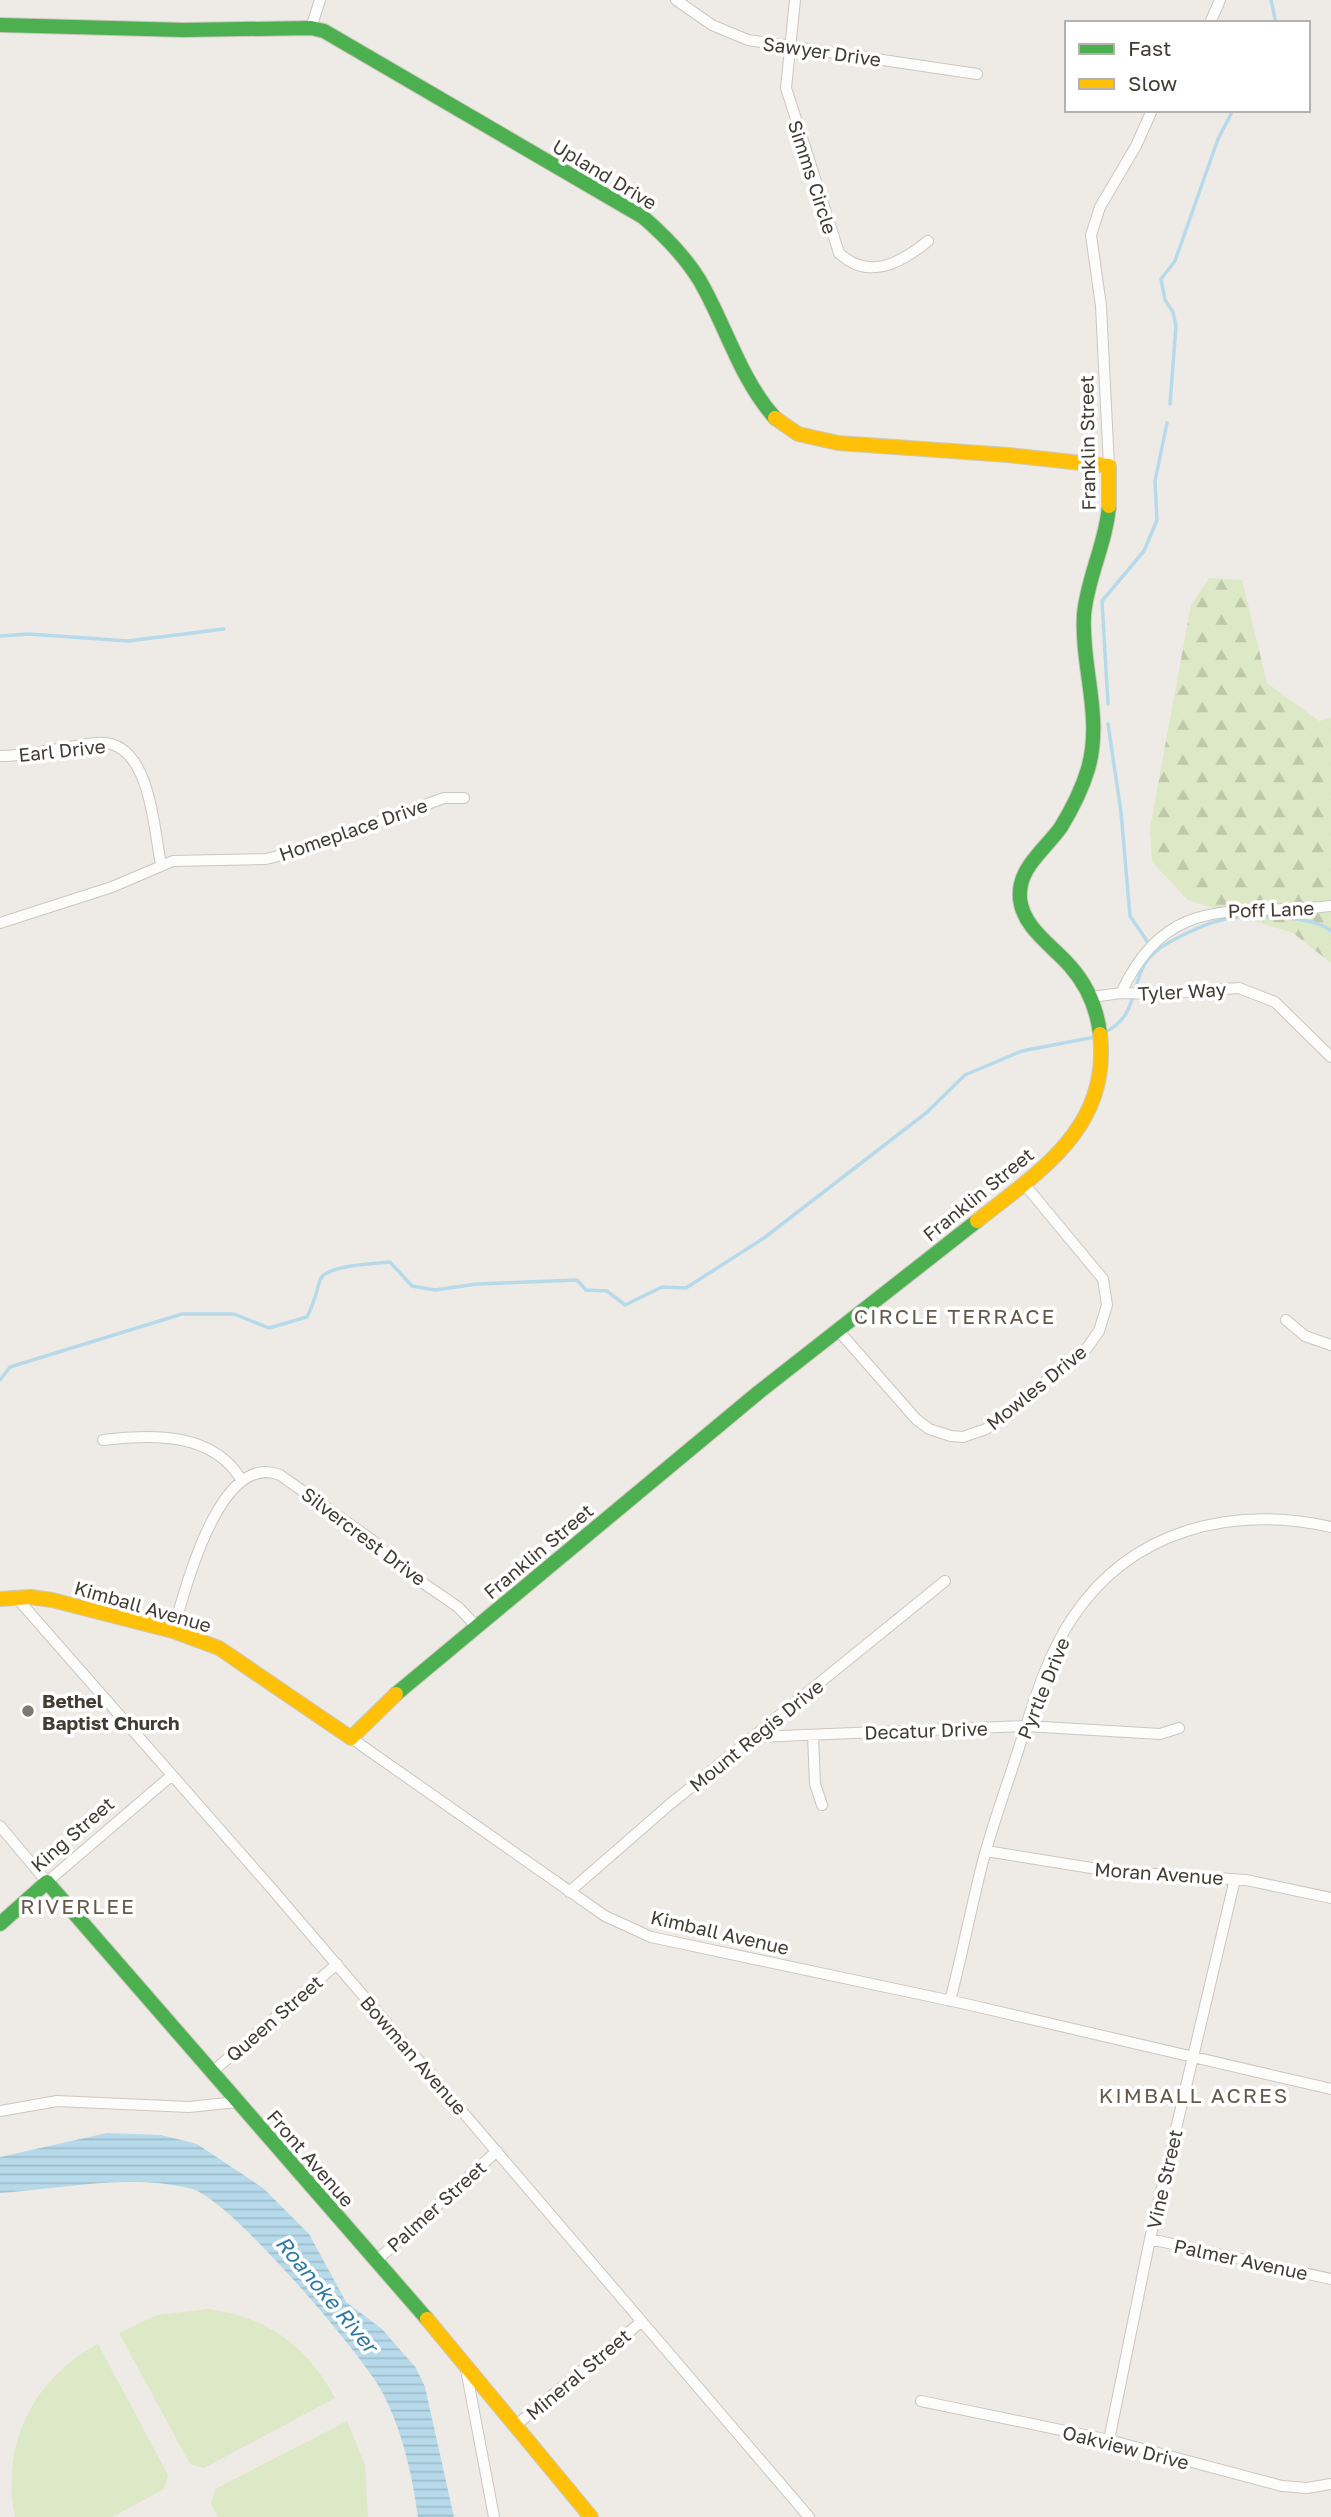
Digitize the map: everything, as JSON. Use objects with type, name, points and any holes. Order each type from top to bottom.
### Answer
[{"type":"street","points":[[311,28],[320,0]]},
{"type":"street","name":"Sawyer Drive","points":[[676,0],[729,34],[789,47],[977,74]]},
{"type":"street","name":"Simms Circle","points":[[795,0],[786,77],[789,102],[839,253],[855,265],[879,267],[897,263],[928,241]]},
{"type":"street","points":[[1211,21],[1220,0]]},
{"type":"street","name":"Upland Drive","points":[[0,25],[196,30],[311,28],[334,35],[643,217],[664,233],[692,266],[704,286],[759,396],[772,415],[793,431],[813,438],[859,444],[1048,457],[1109,466]]},
{"type":"street","name":"Franklin Street","points":[[351,1738],[380,1709],[477,1627],[837,1329],[1025,1185],[1069,1141],[1082,1123],[1096,1093],[1101,1050],[1100,1029],[1092,997],[1073,969],[1027,919],[1020,901],[1020,890],[1026,872],[1062,824],[1076,797],[1092,752],[1097,716],[1084,629],[1084,608],[1107,520],[1109,466],[1101,306],[1091,235],[1100,208],[1151,112]]},
{"type":"street","name":"Earl Drive","points":[[0,756],[98,743],[118,745],[127,750],[139,766],[161,864]]},
{"type":"street","name":"Homeplace Drive","points":[[0,923],[112,887],[161,864],[187,859],[220,862],[266,859],[294,852],[444,798],[464,798]]},
{"type":"street","name":"Poff Lane","points":[[1124,993],[1132,968],[1152,944],[1209,913],[1331,906]]},
{"type":"street","name":"Tyler Way","points":[[1092,997],[1239,988],[1275,1002],[1331,1057]]},
{"type":"street","name":"Mowles Drive","points":[[837,1329],[916,1419],[929,1429],[963,1437],[986,1429],[1092,1343],[1107,1305],[1106,1290],[1097,1268],[1025,1185]]},
{"type":"street","points":[[1286,1320],[1305,1336],[1331,1345]]},
{"type":"street","points":[[103,1440],[153,1436],[194,1443],[227,1460],[242,1481],[220,1507],[204,1537],[173,1631]]},
{"type":"street","name":"Silvercrest Drive","points":[[242,1481],[260,1471],[280,1475],[372,1540],[407,1572],[458,1607],[477,1627]]},
{"type":"street","name":"Pyrtle Drive","points":[[950,2001],[986,1851],[1026,1726],[1044,1675],[1073,1618],[1095,1591],[1133,1556],[1186,1530],[1219,1521],[1275,1517],[1331,1527]]},
{"type":"street","name":"Mount Regis Drive","points":[[569,1892],[669,1805],[945,1581]]},
{"type":"street","name":"Kimball Avenue","points":[[7,1598],[52,1600],[173,1631],[219,1648],[569,1892],[622,1924],[671,1944],[950,2001],[1331,2090]]},
{"type":"street","name":"Bowman Avenue","points":[[7,1598],[171,1776],[337,1964],[803,2515]]},
{"type":"street","name":"Decatur Drive","points":[[756,1737],[1026,1726],[1160,1734],[1178,1728]]},
{"type":"street","points":[[813,1735],[815,1784],[822,1805]]},
{"type":"street","name":"King Street","points":[[0,1924],[171,1776]]},
{"type":"street","name":"Front Avenue","points":[[0,1826],[465,2364],[591,2517]]},
{"type":"street","name":"Moran Avenue","points":[[986,1851],[1110,1871],[1235,1878],[1331,1898]]},
{"type":"street","name":"Vine Street","points":[[1109,2440],[1191,2056],[1235,1878]]},
{"type":"street","name":"Queen Street","points":[[211,2073],[337,1964]]},
{"type":"street","points":[[0,2111],[70,2101],[189,2107],[237,2102]]},
{"type":"street","name":"Palmer Street","points":[[376,2261],[497,2151]]},
{"type":"street","name":"Palmer Avenue","points":[[1150,2239],[1331,2279]]},
{"type":"street","name":"Mineral Street","points":[[515,2426],[641,2322]]},
{"type":"street","points":[[465,2364],[494,2517]]},
{"type":"street","name":"Oakview Drive","points":[[921,2401],[1109,2440],[1282,2486],[1307,2488],[1331,2484]]},
{"type":"green space","points":[[1209,578],[1242,580],[1267,683],[1319,721],[1331,718],[1331,963],[1293,933],[1188,900],[1152,862],[1150,828],[1191,605]]},
{"type":"green space","points":[[208,2309],[249,2319],[283,2337],[312,2364],[335,2398],[204,2468],[190,2464],[119,2333],[157,2315]]},
{"type":"green space","points":[[98,2344],[168,2475],[164,2489],[112,2517],[15,2517],[13,2464],[18,2439],[27,2416],[56,2375],[75,2358]]},
{"type":"green space","points":[[347,2421],[365,2465],[368,2517],[218,2517],[211,2504],[215,2489]]},
{"type":"water","name":"Roanoke River","points":[[107,2133],[161,2135],[197,2144],[263,2188],[309,2234],[346,2302],[382,2329],[416,2368],[425,2387],[454,2517],[418,2517],[405,2452],[395,2420],[381,2390],[348,2344],[293,2279],[235,2219],[210,2199],[192,2189],[145,2182],[96,2183],[0,2193],[0,2157]]},
{"type":"waterway","points":[[1271,0],[1276,21]]},
{"type":"waterway","points":[[1170,404],[1176,326],[1173,312],[1165,300],[1161,279],[1175,261],[1218,139],[1232,112]]},
{"type":"waterway","points":[[1108,704],[1102,601],[1144,551],[1157,520],[1155,481],[1167,423]]},
{"type":"waterway","points":[[0,636],[29,634],[128,641],[224,629]]},
{"type":"waterway","points":[[1108,724],[1121,812],[1130,916],[1147,941]]},
{"type":"waterway","points":[[1105,1032],[1125,1016],[1146,962],[1168,943],[1196,929],[1231,918],[1261,917],[1295,919],[1331,931]]},
{"type":"waterway","points":[[0,1380],[10,1367],[182,1314],[234,1314],[269,1328],[307,1317],[324,1275],[351,1266],[390,1262],[412,1286],[435,1290],[477,1284],[577,1280],[586,1290],[607,1291],[625,1305],[662,1287],[686,1288],[764,1238],[926,1113],[965,1075],[1022,1051],[1095,1037]]},
{"type":"traffic: fast","points":[[0,25],[184,30],[311,28],[324,31],[643,217],[674,247],[700,281],[752,386],[775,418]]},
{"type":"traffic: fast","points":[[1100,1034],[1094,1007],[1086,989],[1070,966],[1027,919],[1022,909],[1020,888],[1033,860],[1061,827],[1088,769],[1092,750],[1093,711],[1085,654],[1084,615],[1109,506]]},
{"type":"traffic: fast","points":[[396,1694],[759,1392],[977,1221]]},
{"type":"traffic: fast","points":[[0,1924],[47,1882],[427,2319]]},
{"type":"traffic: slow","points":[[775,418],[798,434],[838,443],[1008,455],[1109,466],[1109,506]]},
{"type":"traffic: slow","points":[[977,1221],[1047,1164],[1083,1121],[1094,1095],[1100,1067],[1100,1034]]},
{"type":"traffic: slow","points":[[0,1599],[30,1597],[52,1600],[173,1631],[219,1648],[351,1738],[396,1694]]},
{"type":"traffic: slow","points":[[427,2319],[591,2517]]},
{"type":"place","name":"Bethel Baptist Church","points":[[28,1711]]},
{"type":"district","name":"CIRCLE TERRACE","points":[[955,1316]]},
{"type":"district","name":"RIVERLEE","points":[[78,1906]]},
{"type":"district","name":"KIMBALL ACRES","points":[[1194,2095]]}]
